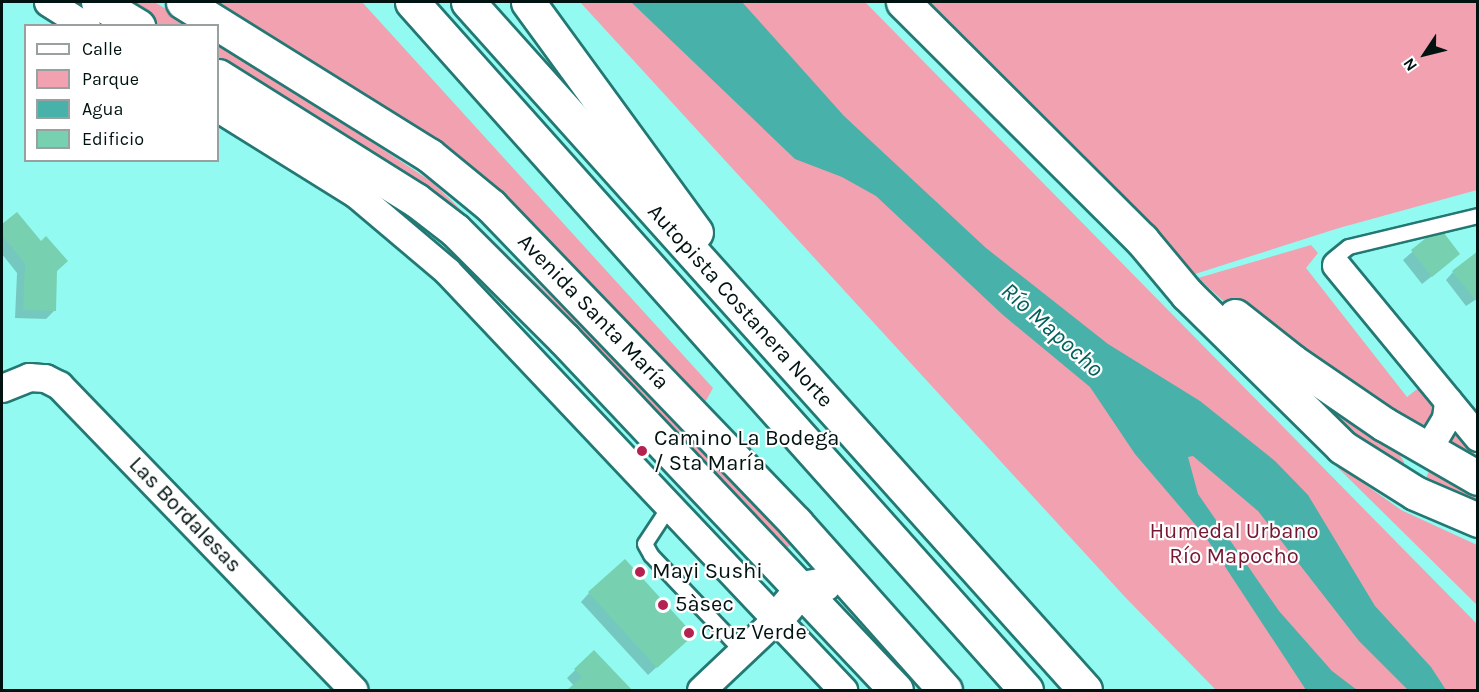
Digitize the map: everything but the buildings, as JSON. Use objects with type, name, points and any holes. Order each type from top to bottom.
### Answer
[{"type":"main road","points":[[98,2],[135,24]]},
{"type":"main road","name":"Avenida Santa María","points":[[183,2],[219,24]]},
{"type":"main road","points":[[399,2],[489,87]]},
{"type":"main road","name":"Autopista Costanera Norte","points":[[412,2],[1026,690]]},
{"type":"main road","name":"Autopista Costanera Norte","points":[[468,2],[1085,690]]},
{"type":"main road","points":[[528,2],[664,184],[746,313]]},
{"type":"main road","points":[[903,2],[1142,240],[1187,294],[1322,428],[1356,458],[1415,493],[1478,520]]},
{"type":"main road","name":"Avenida Santa María","points":[[219,24],[397,134],[461,180],[552,269],[876,612],[945,690]]},
{"type":"main road","name":"Avenida Santa María","points":[[219,77],[416,200],[455,230],[802,588],[896,690]]},
{"type":"main road","points":[[1142,240],[1292,361],[1427,450],[1478,478]]},
{"type":"main road","points":[[1415,493],[1417,471],[1427,450]]},
{"type":"main road","points":[[776,619],[802,588],[828,585],[876,612]]},
{"type":"main road","points":[[776,619],[810,620],[842,631]]},
{"type":"street","points":[[48,2],[83,24]]},
{"type":"street","points":[[219,109],[356,194],[402,230],[447,271],[843,690]]},
{"type":"street","points":[[1336,265],[1478,437]]},
{"type":"street","name":"Las Bordalesas","points":[[2,388],[29,377],[45,378],[59,385],[354,690]]},
{"type":"street","points":[[1427,450],[1446,418],[1448,402]]},
{"type":"street","points":[[701,690],[776,619]]},
{"type":"lane","points":[[1336,265],[1334,259],[1349,247],[1478,216]]},
{"type":"lane","points":[[670,506],[645,544],[651,555],[742,651]]},
{"type":"green space","points":[[121,2],[154,2],[192,24],[157,24]]},
{"type":"green space","points":[[204,2],[362,2],[713,388],[703,406],[535,231]]},
{"type":"green space","name":"Humedal Urbano Río Mapocho","points":[[580,2],[865,2],[1477,624],[1477,690],[1216,690],[1125,597]]},
{"type":"green space","points":[[929,2],[1477,2],[1477,190],[1339,228],[1195,274]]},
{"type":"green space","points":[[219,41],[432,182],[565,310],[569,308],[793,543],[784,550],[495,248],[219,63]]},
{"type":"green space","points":[[1311,245],[1318,253],[1306,268],[1407,397],[1421,386],[1435,404],[1435,419],[1421,440],[1229,306],[1198,278]]},
{"type":"green space","points":[[1292,379],[1332,410],[1396,449],[1404,462],[1402,474],[1348,440]]},
{"type":"green space","points":[[1449,434],[1459,435],[1477,457],[1477,471],[1438,450]]},
{"type":"green space","points":[[1328,458],[1401,510],[1477,545],[1477,605]]},
{"type":"green space","points":[[1432,463],[1477,493],[1477,503],[1425,481]]},
{"type":"water","name":"Río Mapocho","points":[[631,2],[742,2],[844,116],[986,248],[1108,344],[1200,401],[1275,461],[1308,495],[1375,606],[1431,667],[1446,690],[1408,690],[1359,641],[1258,511],[1193,456],[1188,457],[1198,494],[1279,611],[1332,671],[1357,690],[1306,690],[1205,536],[1135,454],[1090,387],[1003,315],[876,196],[842,177],[795,159]]},
{"type":"place","name":"Camino La Bodega / Sta María","points":[[642,451]]},
{"type":"place","name":"Mayi Sushi","points":[[640,572]]},
{"type":"place","name":"5àsec","points":[[663,605]]},
{"type":"place","name":"Cruz Verde","points":[[689,633]]}]
